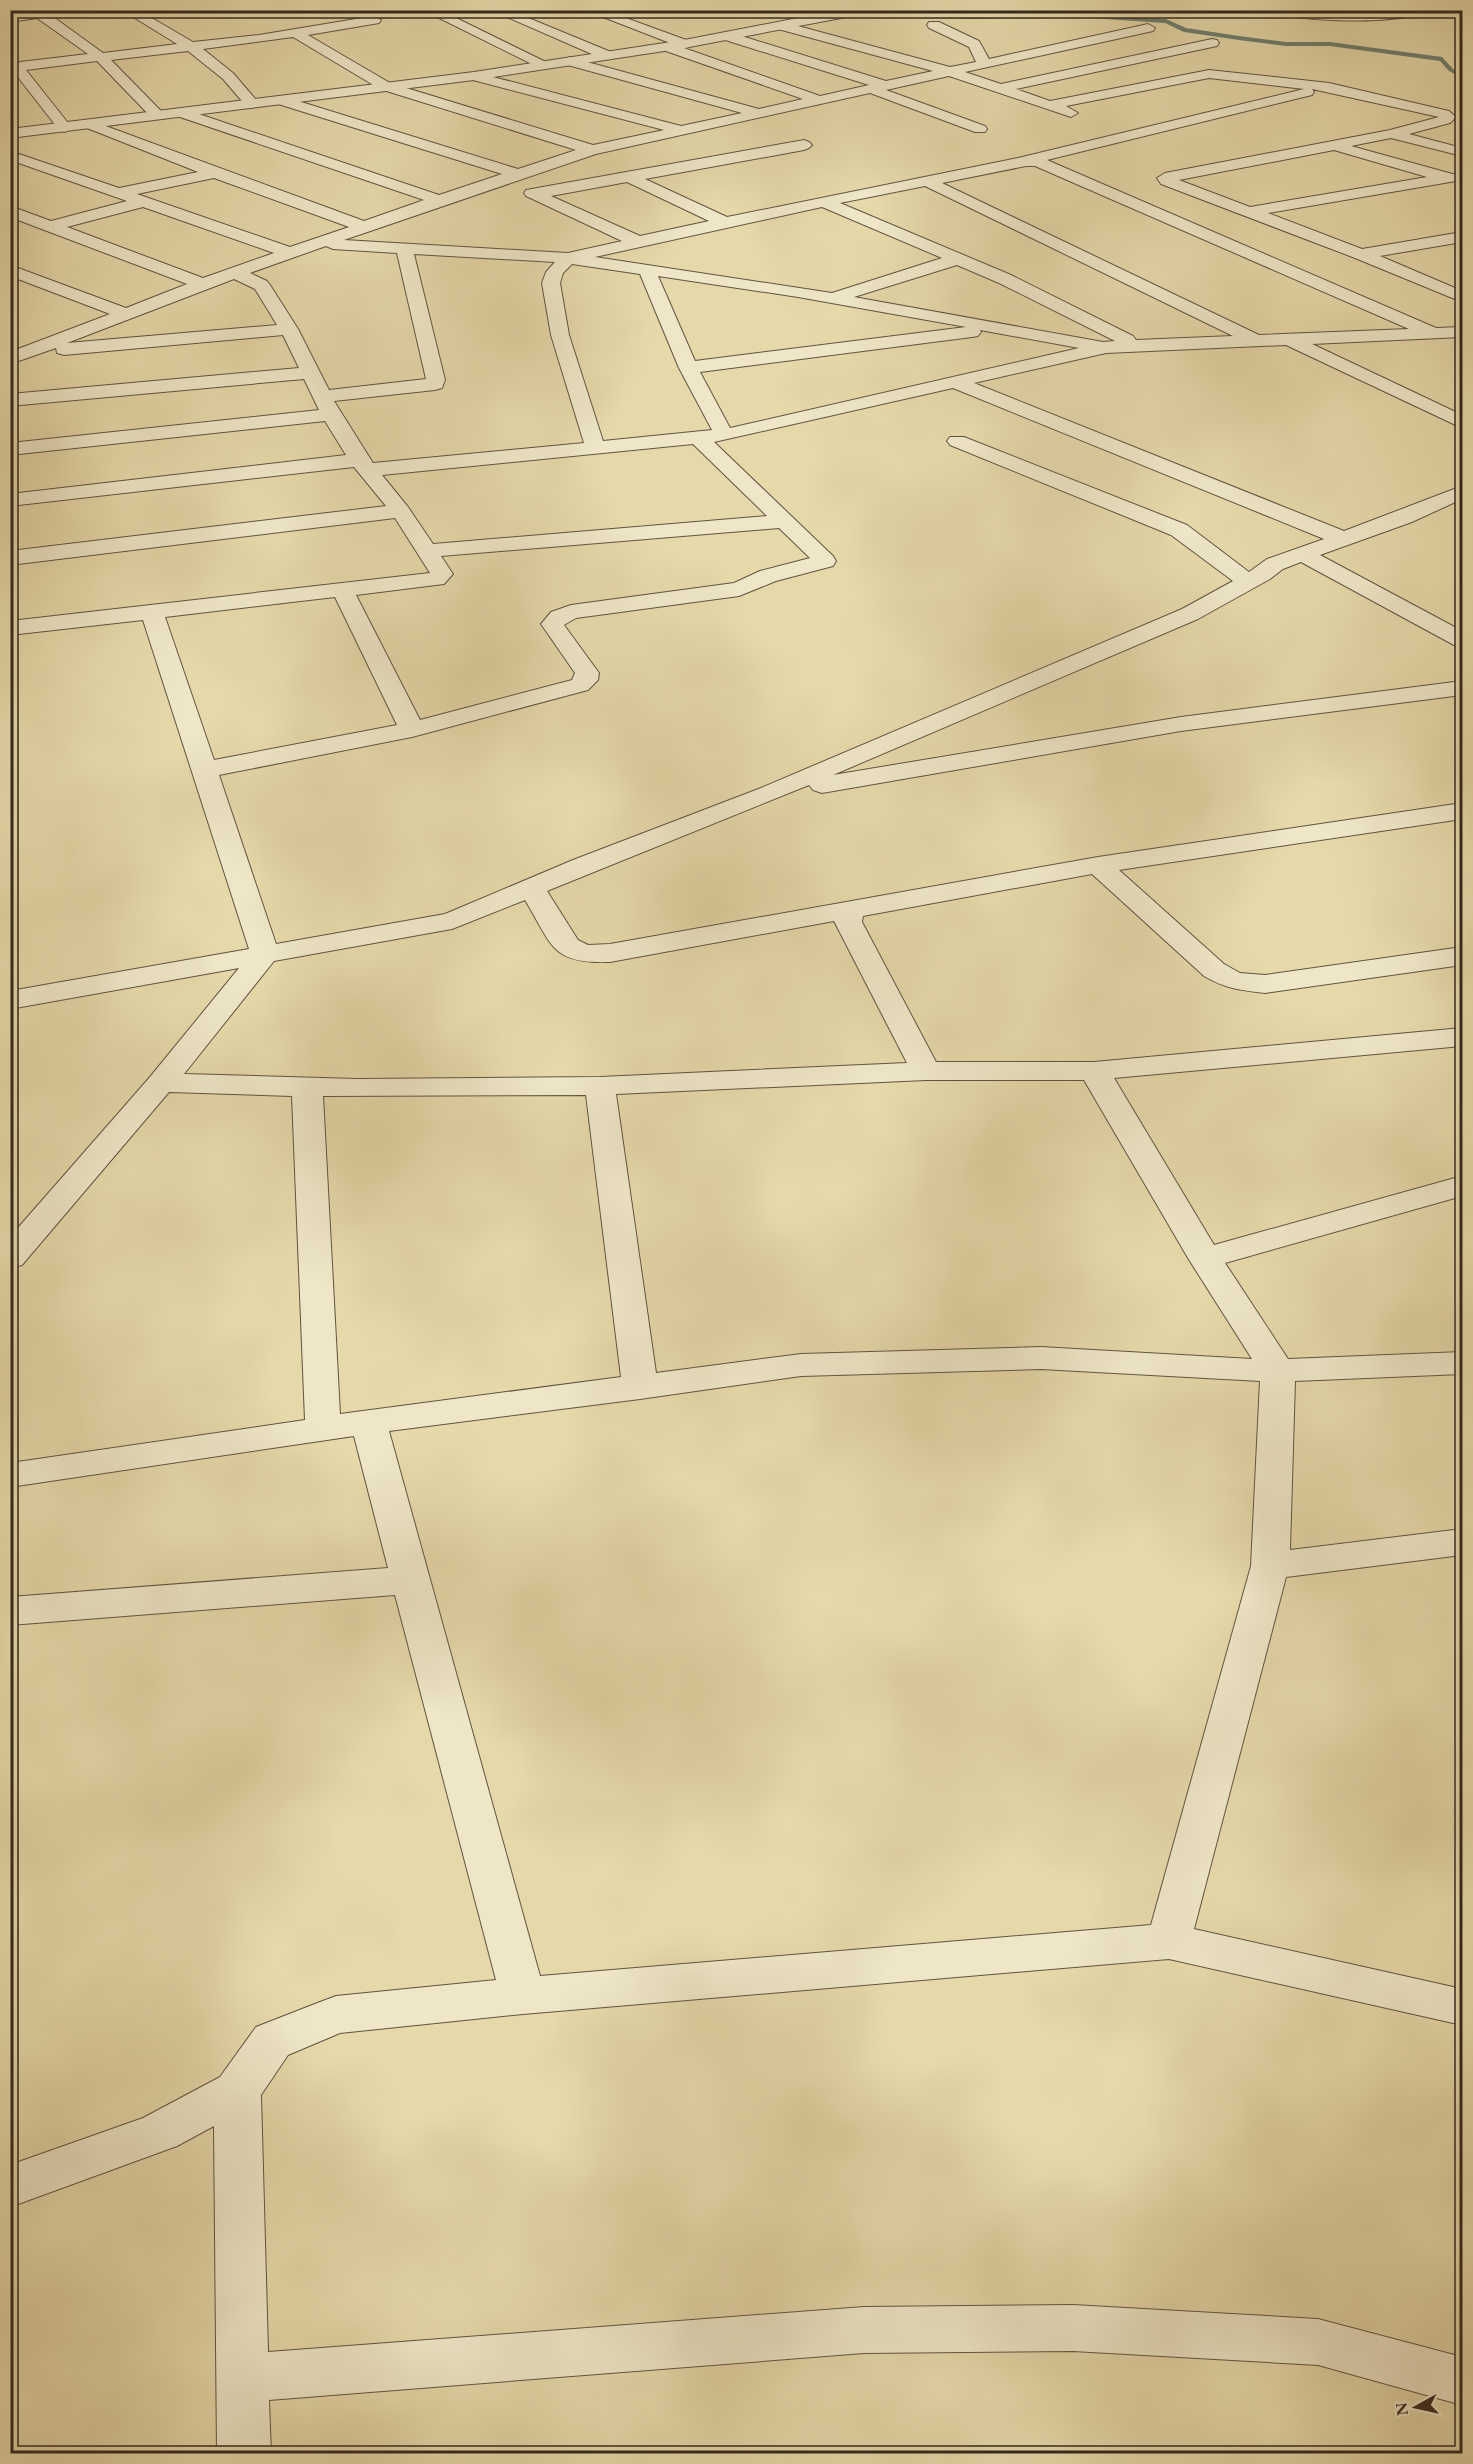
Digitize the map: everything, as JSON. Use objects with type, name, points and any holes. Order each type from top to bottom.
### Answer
[{"type":"street","points":[[10,18],[70,10]]},
{"type":"street","points":[[128,10],[190,46],[228,76],[252,104]]},
{"type":"street","points":[[429,10],[545,65]]},
{"type":"street","points":[[497,10],[608,56]]},
{"type":"street","points":[[591,10],[684,44]]},
{"type":"street","points":[[10,135],[474,76],[668,47],[862,10]]},
{"type":"street","points":[[1279,10],[1390,16],[1413,14],[1421,10]]},
{"type":"street","points":[[40,14],[99,56],[158,116]]},
{"type":"street","points":[[827,17],[861,27]]},
{"type":"street","points":[[65,128],[17,68],[27,64],[283,36],[293,32],[374,20]]},
{"type":"street","points":[[934,25],[974,44],[984,63]]},
{"type":"street","points":[[783,26],[948,71],[1084,118]]},
{"type":"street","points":[[15,353],[365,226],[592,150],[1149,28]]},
{"type":"street","points":[[293,32],[385,86],[592,150]]},
{"type":"street","points":[[727,36],[881,88],[980,129]]},
{"type":"street","points":[[1002,88],[1212,43]]},
{"type":"street","points":[[668,47],[818,100]]},
{"type":"street","points":[[962,57],[984,63]]},
{"type":"street","points":[[569,61],[758,113]]},
{"type":"street","points":[[1051,105],[1209,74],[1329,87],[1444,114],[1449,117],[1445,120],[1391,134],[1165,178],[1462,297]]},
{"type":"street","points":[[474,76],[680,129]]},
{"type":"street","points":[[596,449],[560,335],[551,283],[555,272],[568,258],[725,222],[1022,162],[1329,87]]},
{"type":"street","points":[[280,100],[510,176],[535,194],[639,242]]},
{"type":"street","points":[[182,113],[439,200]]},
{"type":"street","points":[[93,125],[190,164],[365,226]]},
{"type":"street","points":[[1106,127],[1128,135]]},
{"type":"street","points":[[1391,134],[1462,152]]},
{"type":"street","points":[[535,194],[804,145]]},
{"type":"street","points":[[1333,146],[1456,180]]},
{"type":"street","points":[[248,153],[282,147]]},
{"type":"street","points":[[10,155],[290,254]]},
{"type":"street","points":[[190,164],[225,158]]},
{"type":"street","points":[[1022,162],[1038,162],[1435,334]]},
{"type":"street","points":[[116,193],[215,173]]},
{"type":"street","points":[[631,178],[725,222]]},
{"type":"street","points":[[1250,211],[1456,180]]},
{"type":"street","points":[[926,181],[1260,342]]},
{"type":"street","points":[[50,226],[143,202]]},
{"type":"street","points":[[823,202],[1005,279],[1139,346]]},
{"type":"street","points":[[10,211],[203,284]]},
{"type":"street","points":[[1290,227],[1325,221]]},
{"type":"street","points":[[1361,255],[1462,237]]},
{"type":"street","points":[[318,243],[568,258],[830,298],[1007,328],[1106,348]]},
{"type":"street","points":[[10,449],[327,406],[435,384],[436,380],[404,248]]},
{"type":"street","points":[[830,298],[958,259]]},
{"type":"street","points":[[647,269],[661,309],[688,369],[724,435]]},
{"type":"street","points":[[10,270],[126,314]]},
{"type":"street","points":[[10,628],[436,579],[442,574],[401,511],[363,465],[327,406],[289,329],[261,285],[236,273]]},
{"type":"street","points":[[1429,282],[1462,276]]},
{"type":"street","points":[[688,369],[1007,328]]},
{"type":"street","points":[[15,353],[289,329]]},
{"type":"street","points":[[10,500],[363,465],[596,449],[724,435],[1106,348],[1462,332]]},
{"type":"street","points":[[1291,341],[1462,422]]},
{"type":"street","points":[[10,400],[310,373]]},
{"type":"street","points":[[955,382],[1344,539]]},
{"type":"street","points":[[204,770],[412,730],[580,685],[586,680],[586,673],[552,624],[559,617],[571,612],[739,589],[768,576],[825,561],[698,438]]},
{"type":"street","points":[[957,441],[1179,530],[1248,582]]},
{"type":"street","points":[[10,1000],[452,921],[770,793],[1190,614],[1248,582],[1275,564],[1462,492]]},
{"type":"street","points":[[18,557],[401,511]]},
{"type":"street","points":[[428,551],[785,521]]},
{"type":"street","points":[[1302,554],[1462,640]]},
{"type":"street","points":[[342,589],[412,730]]},
{"type":"street","points":[[152,611],[265,954]]},
{"type":"street","points":[[770,793],[1181,724],[1462,688]]},
{"type":"street","points":[[531,888],[567,945],[583,954],[610,953],[1098,865],[1462,811]]},
{"type":"street","points":[[1098,865],[1214,969],[1233,981],[1265,984],[1462,956]]},
{"type":"street","points":[[851,908],[848,922],[926,1071]]},
{"type":"street","points":[[10,1258],[161,1083],[265,954]]},
{"type":"street","points":[[161,1083],[307,1086],[600,1086],[926,1071],[1094,1071],[1462,1037]]},
{"type":"street","points":[[1094,1071],[1205,1258],[1278,1371],[1270,1566],[1169,1941]]},
{"type":"street","points":[[307,1086],[323,1428]]},
{"type":"street","points":[[600,1086],[640,1388]]},
{"type":"street","points":[[1205,1258],[1462,1186]]},
{"type":"street","points":[[10,1475],[323,1428],[801,1365],[1041,1358],[1278,1371],[1462,1363]]},
{"type":"street","points":[[368,1422],[523,1996]]},
{"type":"street","points":[[1270,1566],[1462,1542]]},
{"type":"street","points":[[10,1611],[411,1580]]},
{"type":"street","points":[[10,2186],[160,2132],[237,2091],[272,2041],[336,2015],[523,1996],[1169,1941],[1462,2007]]},
{"type":"street","points":[[237,2091],[244,2454]]},
{"type":"street","points":[[242,2378],[864,2330],[1073,2328],[1318,2342],[1462,2381]]},
{"type":"waterway","points":[[931,10],[964,17],[1075,15],[1166,21],[1184,30],[1239,38],[1286,44],[1330,44],[1442,59],[1451,70],[1462,76]]}]
